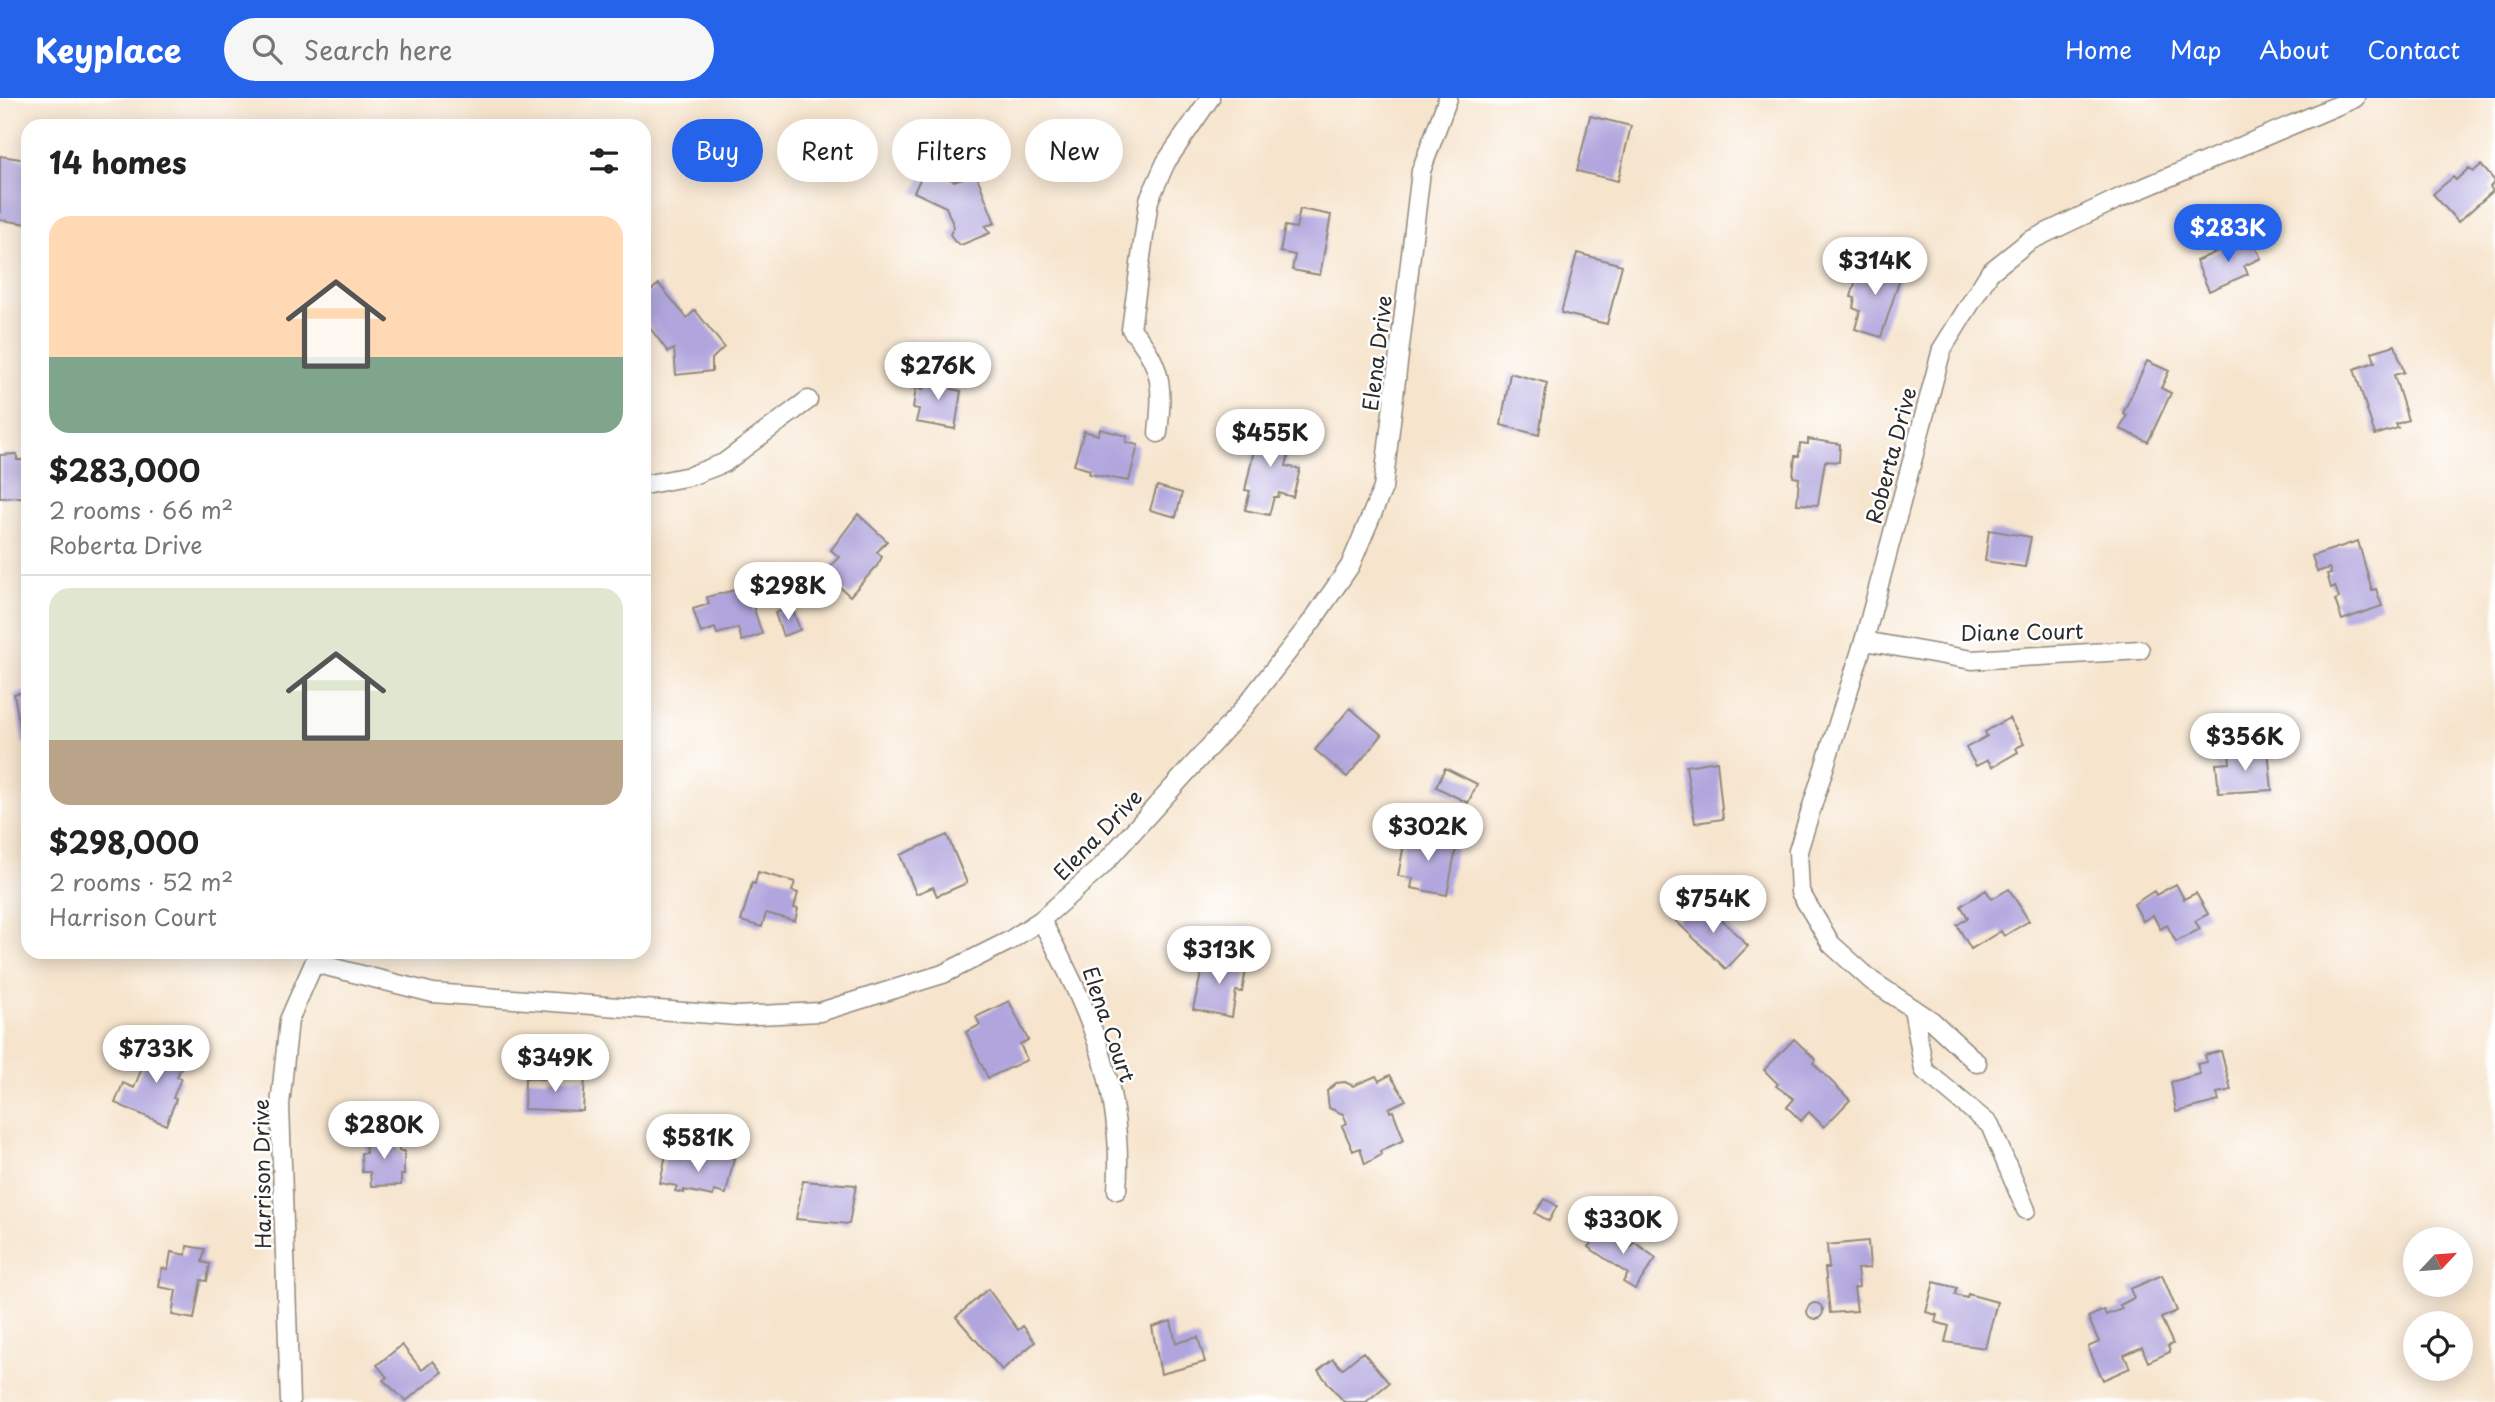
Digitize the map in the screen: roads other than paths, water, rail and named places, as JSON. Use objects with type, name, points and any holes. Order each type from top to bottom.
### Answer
[{"type":"street","points":[[1158,433],[1163,394],[1152,352],[1131,329],[1149,200],[1166,162],[1210,98]]},
{"type":"street","name":"Elena Drive","points":[[319,959],[433,993],[737,1016],[820,1012],[943,974],[1009,942],[1041,920],[1101,867],[1239,714],[1312,621],[1350,566],[1383,488],[1421,172],[1448,98]]},
{"type":"street","name":"Roberta Drive","points":[[1977,1063],[1932,1021],[1872,981],[1831,944],[1800,892],[1798,851],[1864,641],[1942,349],[1990,272],[2041,235],[2122,197],[2355,98]]},
{"type":"street","points":[[651,484],[690,476],[724,463],[808,400]]},
{"type":"street","name":"Diane Court","points":[[1864,641],[1972,660],[2140,650]]},
{"type":"street","name":"Elena Court","points":[[1041,920],[1078,988],[1109,1079],[1120,1145],[1116,1190]]},
{"type":"street","name":"Harrison Drive","points":[[290,1402],[280,1105],[289,1020],[316,959]]},
{"type":"street","points":[[1913,1009],[1924,1070],[1990,1125],[2026,1210]]}]
